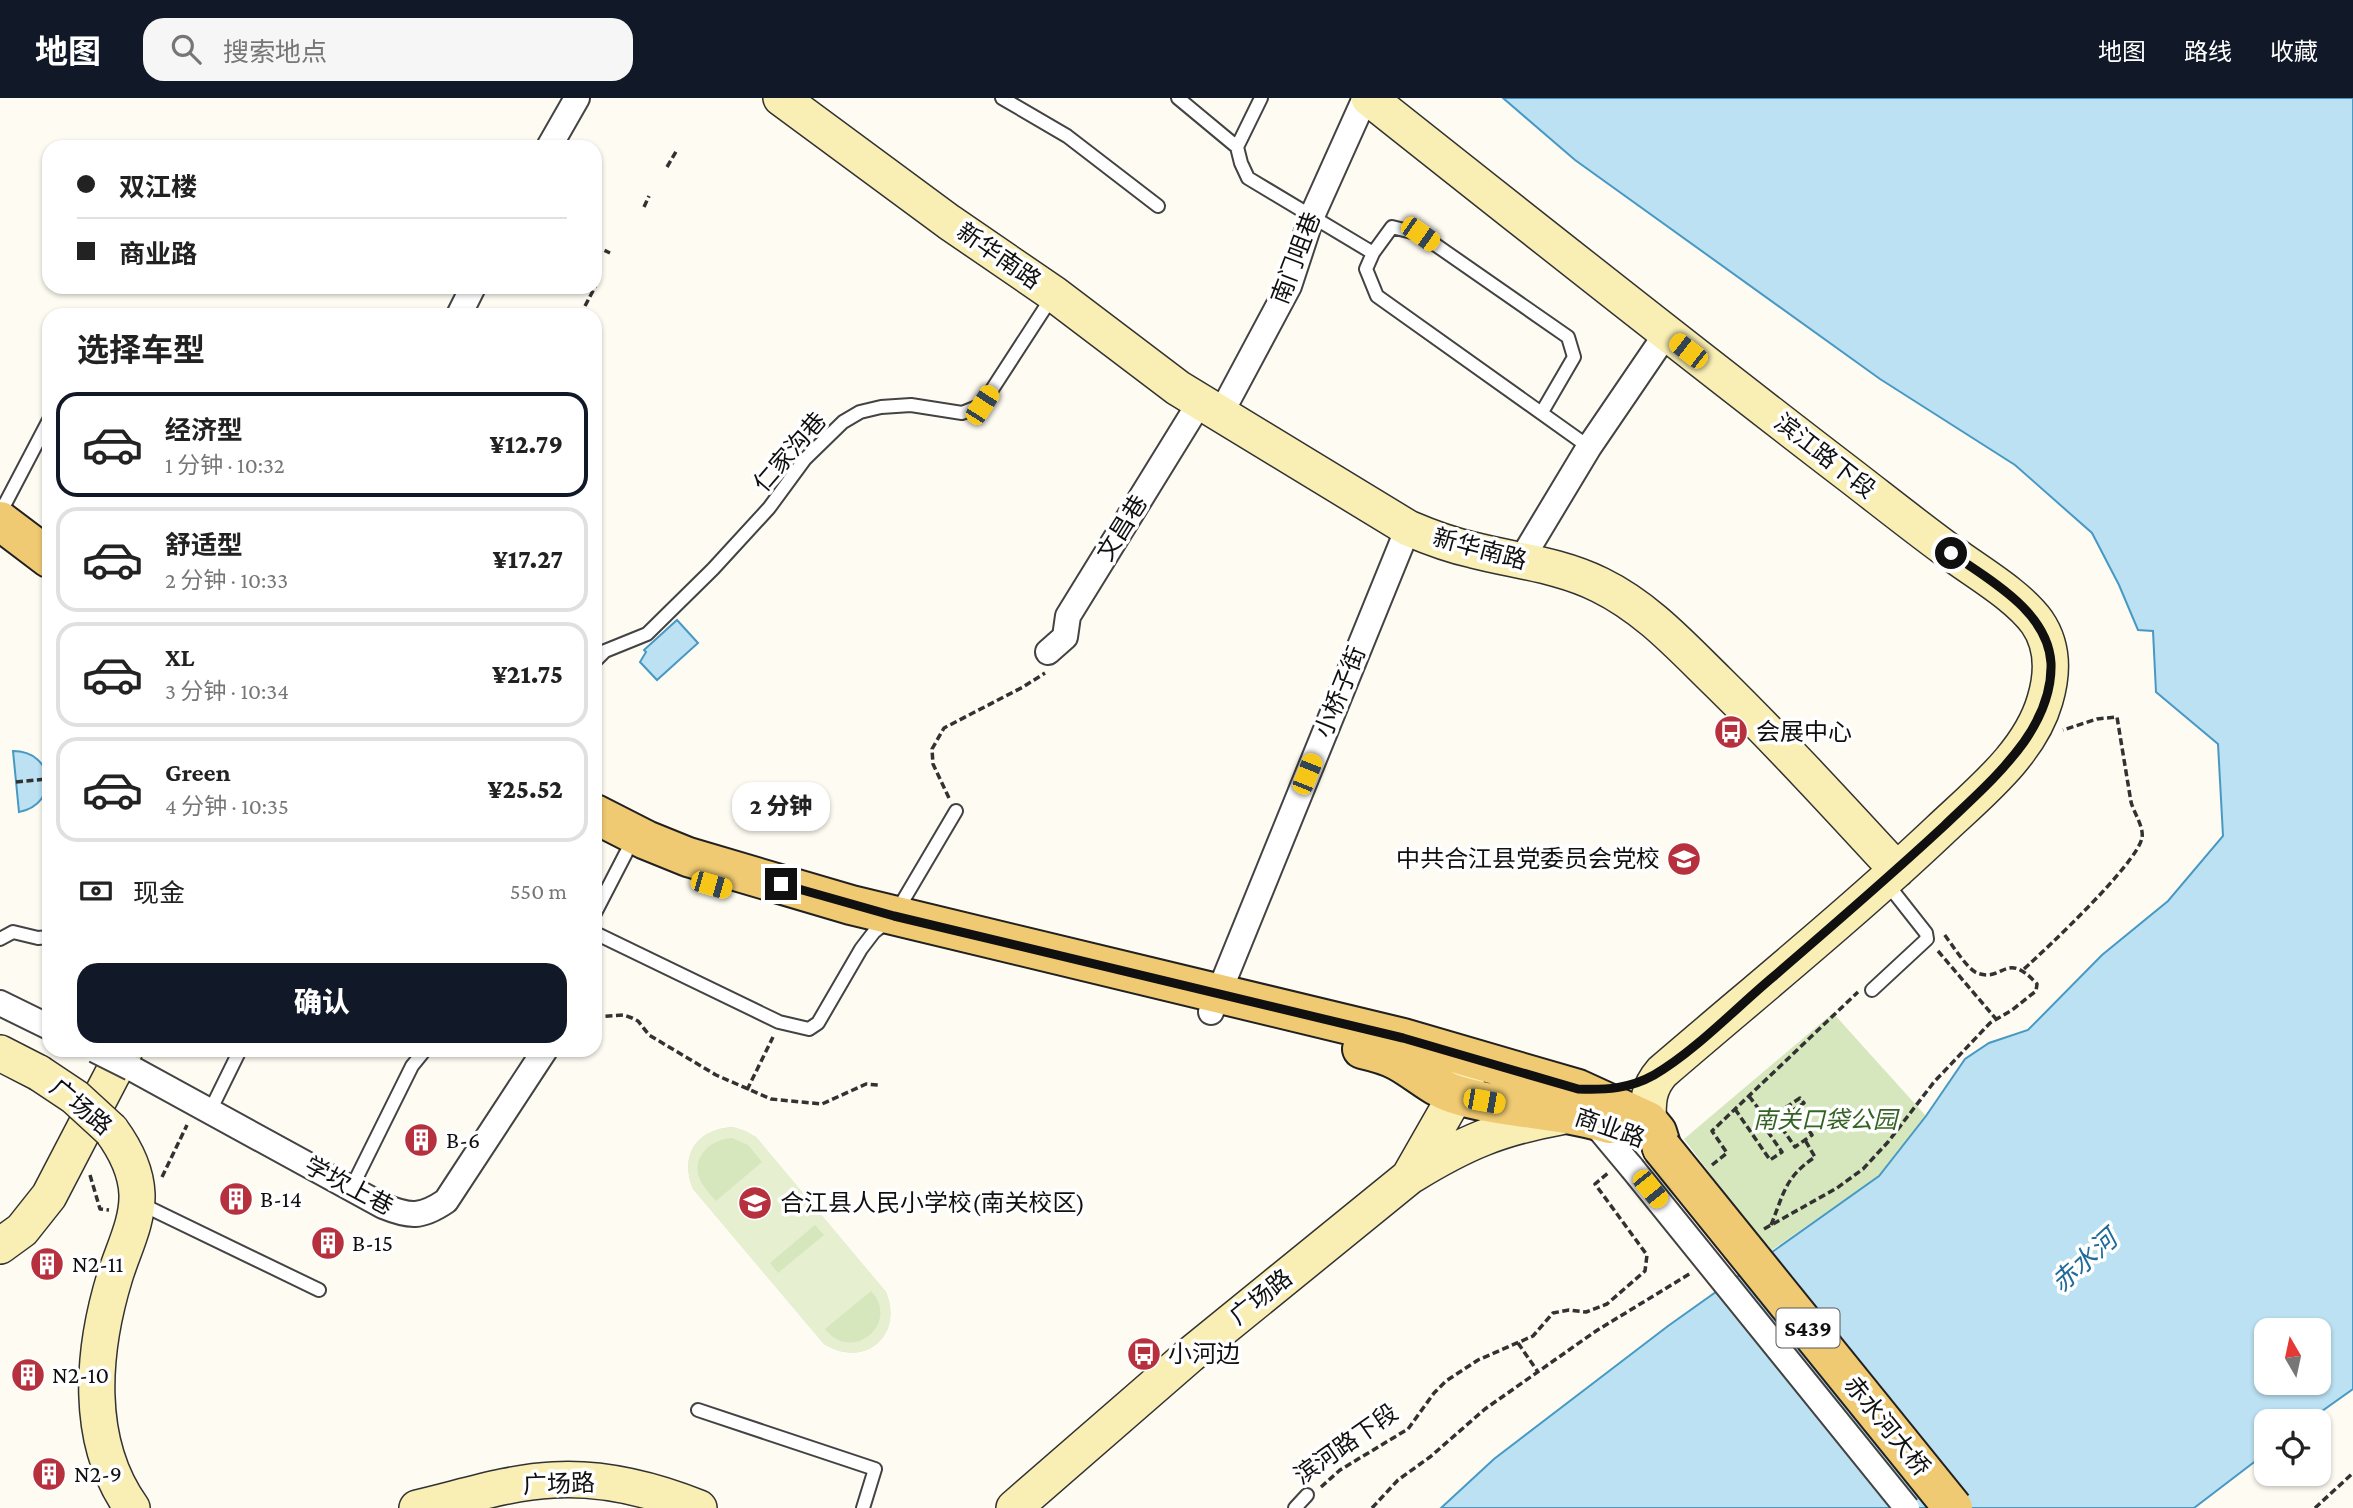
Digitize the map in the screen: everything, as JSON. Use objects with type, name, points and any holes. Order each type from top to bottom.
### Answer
[{"type":"main road","name":"新华南路","points":[[781,98],[927,206],[1054,294],[1178,388],[1408,527],[1474,551],[1557,568],[1599,584],[1637,606],[1782,744],[1891,876]]},
{"type":"main road","name":"滨江路下段","points":[[1367,98],[1666,334],[1996,585],[2031,615],[2043,633],[2049,652],[2051,674],[2045,702],[2036,724],[1991,782],[1891,876]]},
{"type":"main road","points":[[2,507],[42,540]]},
{"type":"main road","name":"商业路","points":[[602,818],[688,857],[884,924]]},
{"type":"main road","name":"商业路","points":[[610,846],[684,877],[1214,1003],[1403,1038],[1475,1060],[1581,1107],[1618,1126],[1642,1149]]},
{"type":"main road","points":[[1642,1149],[1651,1086],[1671,1064],[1891,876]]},
{"type":"main road","name":"商业路","points":[[1214,1003],[1382,1054],[1442,1090],[1457,1095],[1504,1105],[1581,1107]]},
{"type":"main road","name":"广场路","points":[[0,1053],[39,1073],[75,1097],[111,1130],[129,1159],[136,1184],[137,1202],[133,1224],[111,1288],[101,1333],[97,1408],[116,1481],[132,1508]]},
{"type":"main road","points":[[0,1224],[22,1202],[119,1057]]},
{"type":"main road","points":[[0,1246],[22,1230],[48,1196],[119,1057]]},
{"type":"main road","name":"广场路","points":[[1014,1508],[1190,1355],[1409,1177],[1475,1060]]},
{"type":"main road","points":[[1409,1177],[1457,1148],[1498,1131],[1581,1107],[1607,1090],[1626,1087],[1671,1064]]},
{"type":"main road","name":"赤水河大桥","points":[[1642,1149],[1953,1508]]},
{"type":"main road","name":"广场路","points":[[417,1508],[552,1480],[619,1484],[699,1508]]},
{"type":"street","points":[[553,140],[577,98]]},
{"type":"street","name":"南门咀巷","points":[[1210,409],[1289,286],[1311,216],[1367,98]]},
{"type":"street","points":[[1521,560],[1589,447],[1666,334]]},
{"type":"street","name":"文昌巷","points":[[1049,660],[1065,637],[1068,616],[1210,409]]},
{"type":"street","name":"小桥子街","points":[[1214,1003],[1408,527]]},
{"type":"street","points":[[0,1003],[42,1024]]},
{"type":"street","name":"学坎上巷","points":[[122,1057],[203,1107],[351,1189],[402,1214],[413,1215],[433,1209],[446,1201],[540,1057]]},
{"type":"street","name":"赤水河大桥","points":[[1642,1149],[1907,1508]]},
{"type":"street","points":[[103,1439],[107,1493],[111,1508]]},
{"type":"lane","points":[[1002,98],[1068,136],[1158,206]]},
{"type":"lane","points":[[1178,98],[1237,147],[1248,178],[1373,253]]},
{"type":"lane","points":[[1237,147],[1261,98]]},
{"type":"lane","points":[[1542,412],[1574,357],[1568,337],[1420,234],[1392,227],[1373,253],[1366,269],[1377,296],[1589,447]]},
{"type":"lane","name":"仁家沟巷","points":[[602,654],[647,634],[713,569],[769,508],[805,459],[843,422],[860,412],[881,407],[911,405],[962,413],[982,405],[1054,294]]},
{"type":"lane","points":[[2,507],[42,433]]},
{"type":"lane","points":[[602,936],[779,1023],[809,1029],[818,1023],[861,949],[884,924],[956,811]]},
{"type":"lane","points":[[602,882],[610,846]]},
{"type":"lane","points":[[1866,990],[1927,939],[1926,933],[1891,876]]},
{"type":"lane","points":[[0,939],[13,932],[42,938]]},
{"type":"lane","points":[[203,1107],[235,1057]]},
{"type":"lane","points":[[351,1189],[412,1066],[419,1057]]},
{"type":"lane","points":[[137,1202],[319,1290]]},
{"type":"lane","points":[[698,1410],[875,1469],[863,1508]]},
{"type":"lane","name":"滨河路下段","points":[[1295,1508],[1307,1495]]},
{"type":"path","points":[[667,167],[677,150]]},
{"type":"path","points":[[644,207],[649,196]]},
{"type":"path","points":[[602,250],[610,254]]},
{"type":"path","points":[[584,306],[591,294]]},
{"type":"path","points":[[956,811],[939,782],[933,764],[932,749],[944,727],[1023,687],[1049,660]]},
{"type":"path","points":[[2024,969],[2053,943],[2122,870],[2142,838],[2142,828],[2131,802],[2117,717],[2097,719],[2060,732]]},
{"type":"path","points":[[16,782],[42,779]]},
{"type":"path","points":[[1760,1231],[1837,1188],[1863,1169],[1888,1142],[1934,1082],[1996,1019],[2036,991],[2038,984],[2024,969],[1978,974],[1973,971],[1938,927]]},
{"type":"path","points":[[1927,939],[1996,1019]]},
{"type":"path","points":[[1711,1165],[1727,1153],[1712,1131],[1866,990]]},
{"type":"path","points":[[602,1017],[624,1015],[632,1018],[638,1021],[649,1035],[716,1075],[771,1099],[822,1104],[866,1084],[878,1085]]},
{"type":"path","points":[[747,1090],[774,1034]]},
{"type":"path","points":[[1735,1109],[1770,1160],[1782,1152],[1766,1129],[1804,1104],[1800,1098],[1767,1120],[1749,1096]]},
{"type":"path","points":[[164,1177],[203,1107]]},
{"type":"path","points":[[1777,1121],[1795,1147],[1812,1135],[1795,1110]]},
{"type":"path","points":[[1771,1225],[1790,1178],[1797,1169],[1815,1157],[1805,1140]]},
{"type":"path","name":"滨河路下段","points":[[1307,1495],[1408,1429],[1446,1381],[1478,1360],[1533,1336],[1553,1313],[1569,1310],[1586,1312],[1607,1304],[1645,1271],[1647,1255],[1595,1184],[1642,1149]]},
{"type":"path","points":[[1372,1508],[1398,1480],[1430,1457],[1485,1409],[1596,1331],[1698,1270]]},
{"type":"path","points":[[1518,1343],[1538,1372]]},
{"type":"path","points":[[2315,1508],[2353,1473]]},
{"type":"green space","name":"南关口袋公园","points":[[1833,1013],[1926,1116],[1879,1176],[1769,1252],[1684,1139]]},
{"type":"green space","points":[[733,1127],[756,1137],[886,1292],[890,1322],[877,1344],[853,1353],[839,1351],[824,1344],[693,1189],[688,1165],[694,1146],[710,1133]]},
{"type":"green space","points":[[733,1127],[756,1137],[886,1292],[890,1322],[877,1344],[853,1353],[839,1351],[824,1344],[693,1189],[688,1165],[694,1146],[710,1133]],"holes":[[[732,1138],[748,1145],[762,1162],[716,1201],[706,1190],[698,1174],[700,1158],[709,1146]],[[815,1225],[824,1235],[778,1273],[770,1263]],[[871,1291],[879,1303],[877,1326],[859,1341],[836,1339],[825,1329]]]},
{"type":"water","name":"赤水河","points":[[1503,98],[2353,98],[2353,1389],[2325,1409],[2254,1409],[2254,1462],[2194,1508],[1441,1508],[1494,1459],[1668,1326],[1879,1176],[1926,1116],[1965,1059],[1989,1043],[2028,1030],[2102,955],[2168,901],[2223,836],[2218,744],[2156,692],[2153,631],[2138,630],[2119,585],[2092,533],[2015,465],[1880,379],[1575,160]]},
{"type":"water","points":[[677,620],[698,643],[657,680],[640,662],[646,652],[644,650]]},
{"type":"water","points":[[13,751],[27,753],[42,765],[42,797],[32,807],[19,812]]},
{"type":"place","name":"会展中心","points":[[1731,732]]},
{"type":"place","name":"中共合江县党委员会党校","points":[[1684,859]]},
{"type":"place","name":"B-6","points":[[421,1140]]},
{"type":"place","name":"B-14","points":[[236,1199]]},
{"type":"place","name":"合江县人民小学校(南关校区)","points":[[755,1203]]},
{"type":"place","name":"B-15","points":[[328,1243]]},
{"type":"place","name":"N2-11","points":[[47,1264]]},
{"type":"place","name":"小河边","points":[[1144,1354]]},
{"type":"place","name":"N2-10","points":[[28,1375]]},
{"type":"place","name":"N2-9","points":[[49,1474]]},
{"type":"route","points":[[781,884],[894,916],[1403,1038],[1578,1089],[1607,1090],[1626,1087],[1653,1076],[1671,1064],[1897,870],[1991,782],[2036,724],[2045,702],[2051,674],[2051,662],[2043,633],[2031,615],[1996,585],[1951,553]]}]
